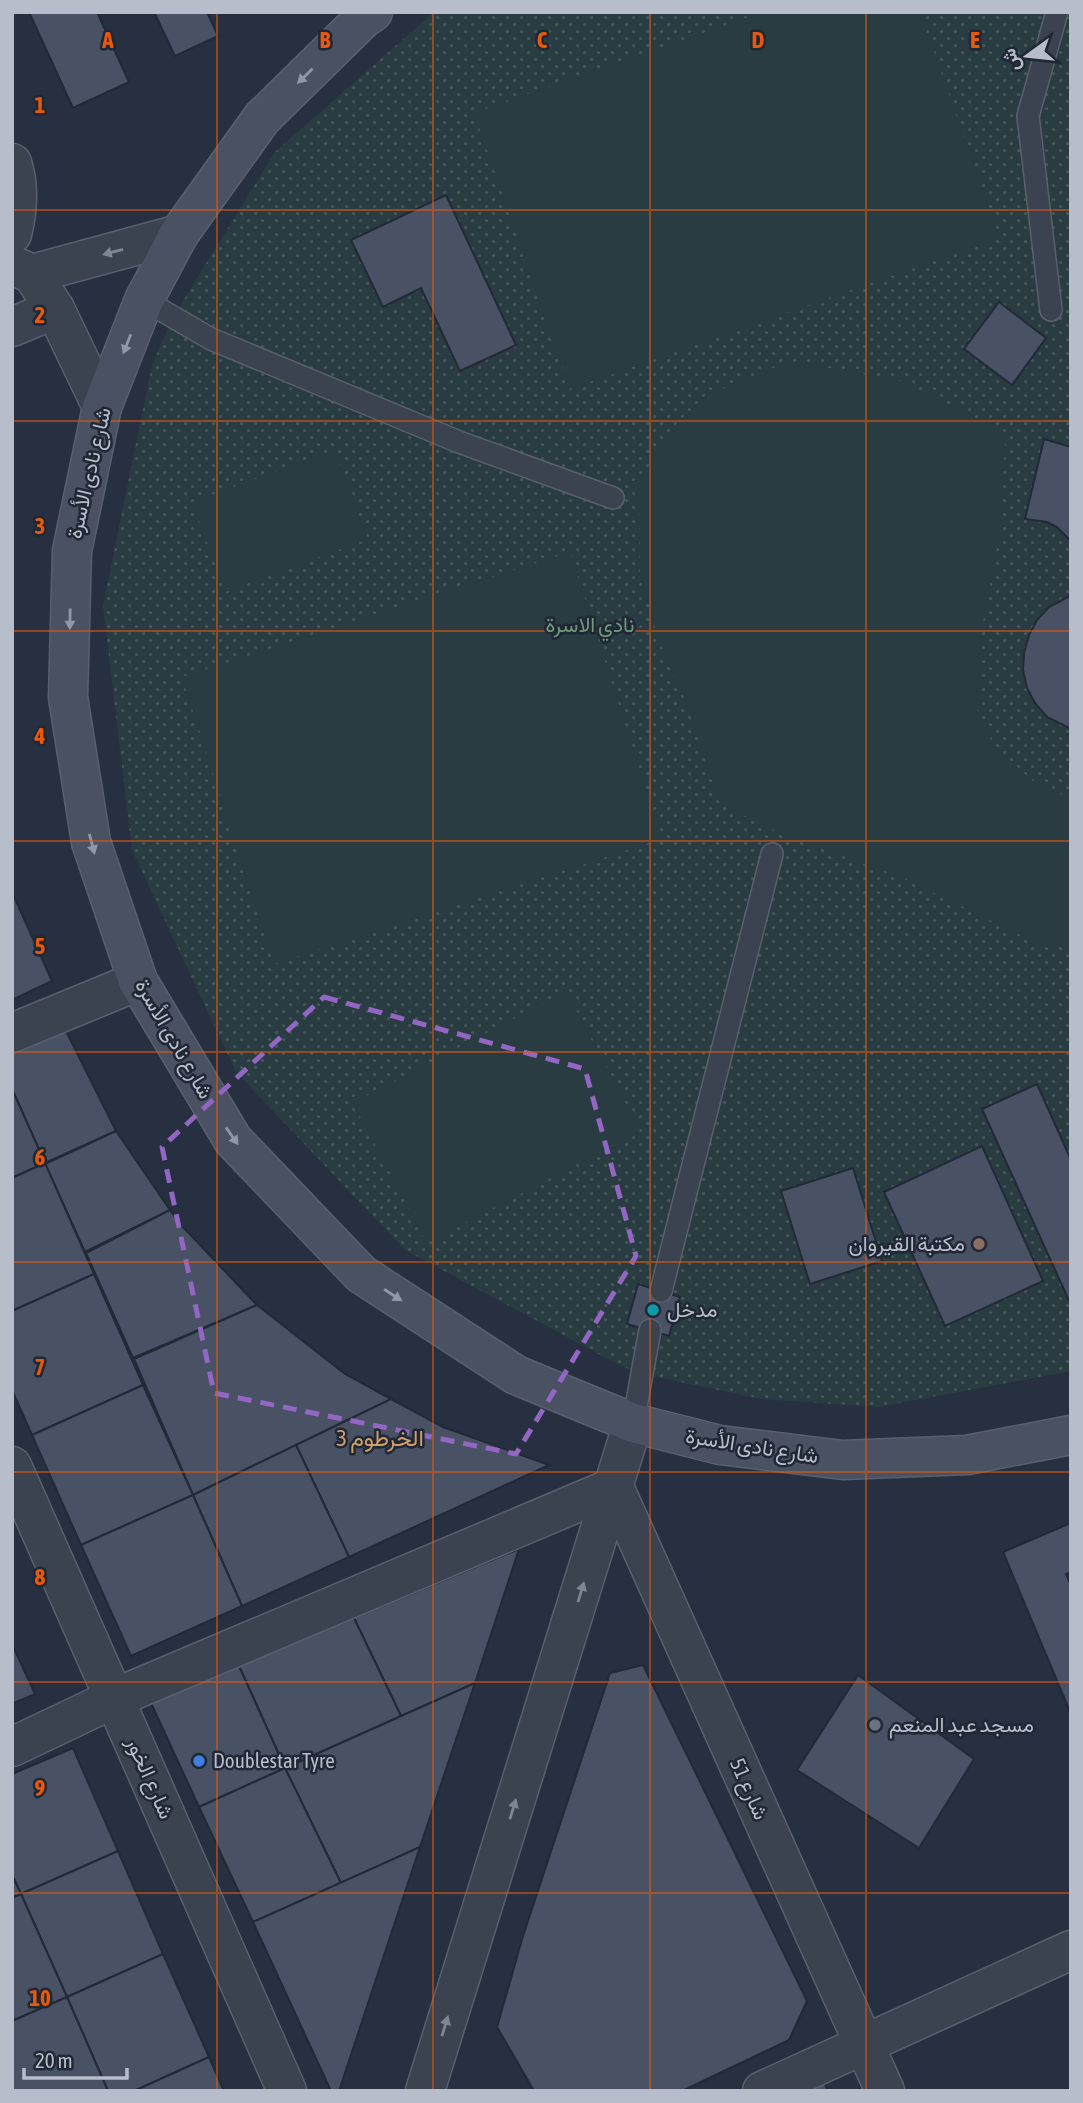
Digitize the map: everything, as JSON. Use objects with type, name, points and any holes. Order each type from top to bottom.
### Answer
[{"type":"street","name":"شارع نادى الأسرة","points":[[373,12],[262,118],[179,234],[144,300],[102,408],[72,551],[68,697],[91,842],[138,981],[233,1140],[361,1274],[516,1375],[634,1423],[720,1445],[843,1460],[967,1455],[1071,1435]]},
{"type":"street","points":[[12,163],[17,177],[18,198],[12,234]]},
{"type":"street","points":[[102,408],[55,309],[22,270],[179,234]]},
{"type":"street","points":[[12,327],[55,309]]},
{"type":"street","points":[[12,1033],[138,981]]},
{"type":"street","points":[[425,2091],[634,1423]]},
{"type":"street","name":"شارع الخور","points":[[12,1465],[288,2091]]},
{"type":"street","points":[[12,1746],[115,1698],[614,1487]]},
{"type":"street","name":"شارع 51","points":[[614,1487],[885,2091]]},
{"type":"street","points":[[762,2091],[1071,1950]]},
{"type":"lane","points":[[1051,310],[1028,117],[1057,12]]},
{"type":"lane","points":[[144,300],[211,339],[459,442],[613,498]]},
{"type":"lane","points":[[661,1292],[772,854]]},
{"type":"lane","points":[[634,1423],[650,1330]]},
{"type":"highlighted area","points":[[324,997],[585,1069],[636,1256],[516,1454],[214,1393],[162,1147]]},
{"type":"green space","name":"نادي الاسرة","points":[[434,12],[1071,12],[1071,1371],[878,1407],[762,1399],[642,1374],[621,1366],[405,1250],[236,1072],[132,850],[103,606],[152,365],[173,317],[275,152]]},
{"type":"green space","points":[[763,12],[920,12],[999,238],[570,389],[474,113]]},
{"type":"green space","points":[[790,361],[901,381],[1006,433],[999,537],[980,637],[977,716],[998,751],[1039,786],[1071,798],[1071,946],[1039,944],[904,878],[783,835],[721,804],[686,702],[658,639],[640,572],[639,484],[665,435],[705,396]]},
{"type":"green space","points":[[335,450],[368,539],[225,592],[192,502]]},
{"type":"green space","points":[[570,552],[662,839],[274,964],[182,677]]},
{"type":"green space","points":[[566,991],[640,1131],[427,1243],[353,1103]]},
{"type":"building","points":[[29,12],[97,12],[129,82],[73,108]]},
{"type":"building","points":[[154,12],[207,12],[218,36],[175,56]]},
{"type":"building","points":[[446,195],[516,345],[460,371],[421,288],[383,307],[351,240]]},
{"type":"building","points":[[999,302],[1046,338],[1012,385],[964,349]]},
{"type":"building","points":[[1044,439],[1071,447],[1071,541],[1057,527],[1047,522],[1025,519]]},
{"type":"building","points":[[1071,592],[1071,729],[1047,717],[1035,703],[1027,688],[1023,670],[1029,635],[1037,620],[1049,607],[1068,597]]},
{"type":"building","points":[[12,892],[52,981],[12,1000]]},
{"type":"building","points":[[65,1029],[116,1131],[45,1163],[12,1089],[12,1051]]},
{"type":"building","points":[[1037,1084],[1071,1160],[1071,1305],[982,1109]]},
{"type":"building","points":[[12,1089],[45,1163],[12,1178]]},
{"type":"building","points":[[116,1131],[170,1210],[85,1252],[45,1164]]},
{"type":"building","points":[[982,1146],[1043,1281],[945,1326],[884,1192]]},
{"type":"building","points":[[45,1163],[94,1274],[12,1311],[12,1178]]},
{"type":"building","points":[[853,1168],[882,1261],[810,1284],[781,1191]]},
{"type":"building","points":[[170,1210],[257,1305],[133,1358],[86,1253]]},
{"type":"building","points":[[94,1274],[143,1385],[32,1435],[12,1390],[12,1311]]},
{"type":"building","name":"مدخل","points":[[638,1284],[680,1297],[669,1336],[627,1324]]},
{"type":"building","points":[[257,1305],[345,1374],[391,1399],[193,1495],[134,1359]]},
{"type":"building","points":[[143,1385],[193,1495],[81,1545],[32,1435]]},
{"type":"building","points":[[391,1399],[443,1427],[549,1465],[349,1557],[296,1445]]},
{"type":"building","points":[[296,1445],[349,1557],[242,1606],[193,1495]]},
{"type":"building","points":[[193,1495],[242,1606],[131,1656],[81,1545]]},
{"type":"building","points":[[1071,1523],[1071,1572],[1066,1574],[1071,1585],[1071,1714],[1003,1552]]},
{"type":"building","points":[[519,1549],[475,1683],[401,1716],[354,1618]]},
{"type":"building","points":[[354,1618],[401,1716],[285,1768],[239,1666]]},
{"type":"building","points":[[12,1644],[35,1694],[12,1704]]},
{"type":"building","points":[[643,1665],[807,2001],[789,2040],[682,2091],[534,2091],[497,2027],[523,1936],[610,1673]]},
{"type":"building","points":[[239,1666],[285,1768],[199,1807],[151,1703]]},
{"type":"building","points":[[858,1675],[974,1759],[919,1848],[797,1770]]},
{"type":"building","points":[[475,1683],[420,1847],[341,1883],[285,1768]]},
{"type":"building","points":[[73,1748],[118,1851],[21,1894],[12,1875],[12,1774]]},
{"type":"building","points":[[285,1768],[341,1883],[253,1922],[199,1807]]},
{"type":"building","points":[[420,1847],[339,2091],[331,2091],[253,1922]]},
{"type":"building","points":[[118,1851],[163,1954],[67,1997],[21,1894]]},
{"type":"building","points":[[12,1875],[21,1894],[12,1898]]},
{"type":"building","points":[[21,1894],[67,1997],[12,2021],[12,1898]]},
{"type":"building","points":[[163,1954],[209,2057],[134,2091],[108,2091],[67,1997]]},
{"type":"building","points":[[67,1997],[108,2091],[12,2091],[12,2021]]},
{"type":"building","points":[[209,2057],[224,2091],[134,2091]]},
{"type":"building","points":[[821,2076],[828,2091],[790,2091]]},
{"type":"place","name":"مكتبة القيروان","points":[[979,1244]]},
{"type":"place","name":"مدخل","points":[[653,1310]]},
{"type":"place","name":"مسجد عبد المنعم","points":[[875,1725]]},
{"type":"place","name":"Doublestar Tyre","points":[[199,1761]]},
{"type":"district","name":"الخرطوم 3","points":[[380,1438]]}]
